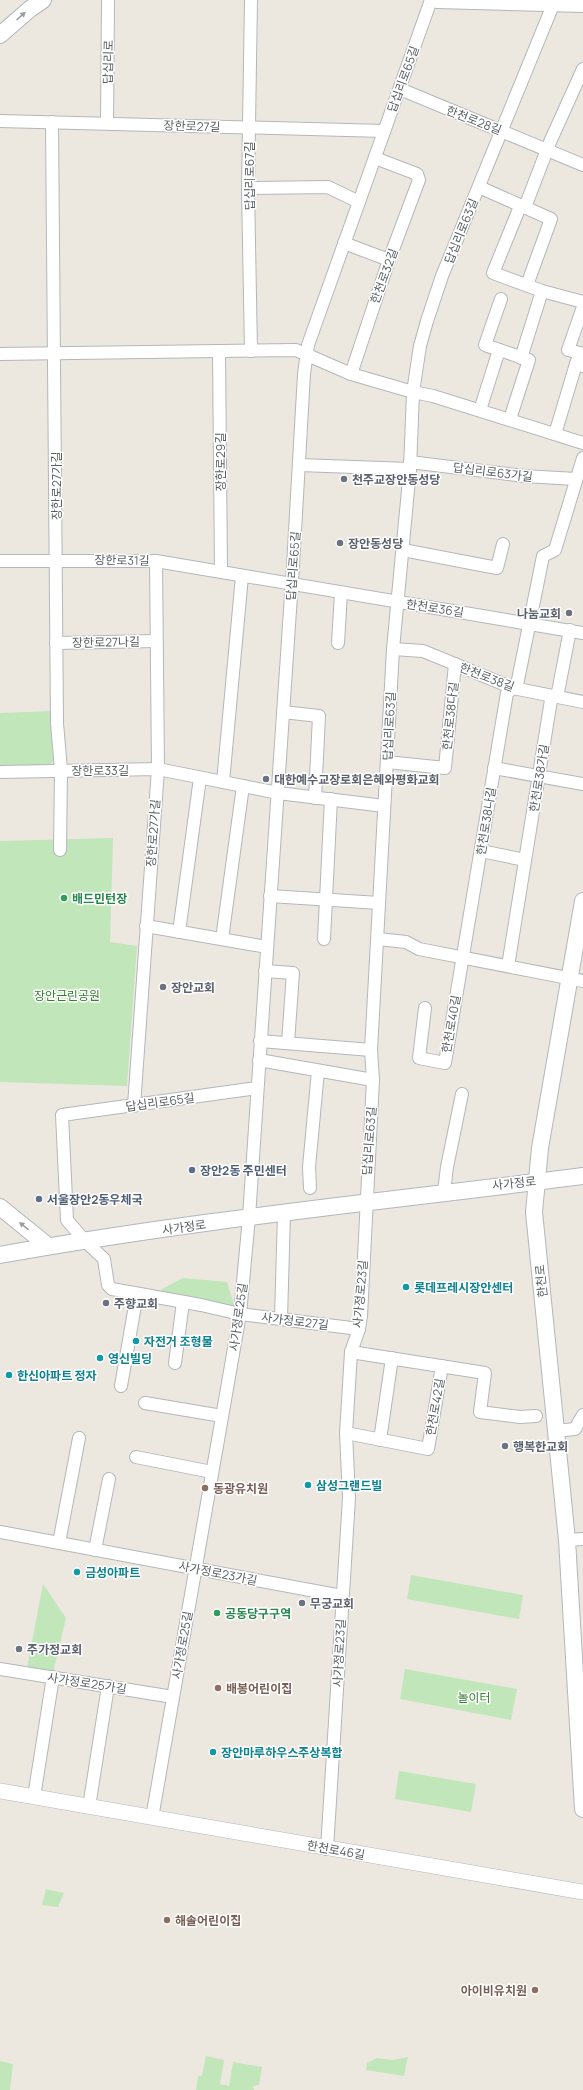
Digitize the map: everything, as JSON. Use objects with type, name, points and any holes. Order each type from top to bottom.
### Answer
[{"type":"main road","points":[[0,35],[30,9],[43,0]]},
{"type":"main road","points":[[437,0],[555,2],[583,4]]},
{"type":"main road","name":"한천로","points":[[583,901],[576,980],[540,1148],[534,1212],[579,1665],[583,1809]]},
{"type":"main road","name":"사가정로","points":[[0,1254],[84,1240],[366,1202],[583,1176]]},
{"type":"main road","points":[[0,1206],[48,1246]]},
{"type":"street","name":"답십리로","points":[[107,123],[108,0]]},
{"type":"street","name":"답십리로67길","points":[[251,0],[248,188],[252,351]]},
{"type":"street","name":"답십리로65길","points":[[249,1218],[292,585],[306,354],[431,0]]},
{"type":"street","name":"답십리로63길","points":[[366,1202],[373,1080],[371,1050],[393,649],[399,602],[410,466],[413,392],[426,321],[442,276],[555,2]]},
{"type":"street","points":[[583,68],[527,202],[518,209],[493,273],[542,291],[583,302]]},
{"type":"street","name":"한천로28길","points":[[400,89],[583,165]]},
{"type":"street","name":"장한로27길","points":[[0,121],[384,131]]},
{"type":"street","name":"장한로27가길","points":[[52,122],[55,353],[56,643],[57,723],[60,770],[60,850]]},
{"type":"street","name":"한천로32길","points":[[351,374],[389,260],[419,180],[418,174],[375,158]]},
{"type":"street","points":[[248,188],[328,187],[359,202]]},
{"type":"street","points":[[479,187],[551,219],[527,285]]},
{"type":"street","points":[[344,243],[389,260]]},
{"type":"street","points":[[510,419],[542,291]]},
{"type":"street","points":[[501,299],[485,345],[525,359]]},
{"type":"street","points":[[555,434],[580,365],[580,353],[568,350],[583,307]]},
{"type":"street","points":[[0,354],[296,350],[351,374],[413,392],[433,396],[583,443]]},
{"type":"street","points":[[480,410],[499,350]]},
{"type":"street","name":"장한로29길","points":[[219,351],[221,572]]},
{"type":"street","points":[[512,688],[517,685],[542,556],[556,550],[583,458]]},
{"type":"street","points":[[299,465],[410,466]]},
{"type":"street","name":"답십리로63가길","points":[[410,466],[576,479]]},
{"type":"street","points":[[403,550],[497,568],[503,544]]},
{"type":"street","name":"장한로27가길","points":[[134,1106],[158,770],[156,560]]},
{"type":"street","name":"장한로31길","points":[[0,561],[156,560],[292,585]]},
{"type":"street","points":[[223,782],[242,576]]},
{"type":"street","name":"한천로36길","points":[[292,585],[530,622],[583,633]]},
{"type":"street","points":[[338,643],[340,593]]},
{"type":"street","points":[[554,697],[558,692],[570,630]]},
{"type":"street","name":"장한로27나길","points":[[56,643],[156,641]]},
{"type":"street","name":"한천로38길","points":[[393,649],[423,651],[512,688],[583,702]]},
{"type":"street","name":"한천로38다길","points":[[387,762],[445,768],[455,664]]},
{"type":"street","name":"한천로38나길","points":[[463,957],[506,693],[512,688]]},
{"type":"street","name":"한천로38가길","points":[[508,966],[526,860],[538,776],[551,700],[554,697]]},
{"type":"street","points":[[283,712],[319,716],[315,798]]},
{"type":"street","points":[[494,768],[583,784]]},
{"type":"street","name":"장한로33길","points":[[0,772],[60,770],[158,770],[278,793],[384,806]]},
{"type":"street","points":[[179,932],[200,778]]},
{"type":"street","points":[[222,939],[243,786]]},
{"type":"street","points":[[324,939],[331,799]]},
{"type":"street","points":[[481,851],[526,860]]},
{"type":"street","points":[[270,896],[380,903]]},
{"type":"street","points":[[146,926],[267,947]]},
{"type":"street","points":[[378,939],[406,942],[419,949],[576,980]]},
{"type":"street","name":"한천로40길","points":[[425,1008],[419,1058],[444,1063],[463,957]]},
{"type":"street","points":[[265,972],[293,973],[288,1043]]},
{"type":"street","points":[[260,1041],[371,1050]]},
{"type":"street","points":[[259,1060],[373,1080]]},
{"type":"street","points":[[310,1188],[309,1167],[318,1071]]},
{"type":"street","name":"답십리로65길","points":[[84,1240],[67,1220],[62,1115],[257,1088]]},
{"type":"street","points":[[444,1192],[447,1167],[462,1094]]},
{"type":"street","name":"사가정로23길","points":[[327,1849],[349,1498],[346,1433],[350,1352],[359,1329],[366,1202]]},
{"type":"street","points":[[281,1319],[284,1213]]},
{"type":"street","name":"사가정로25길","points":[[152,1818],[240,1314],[249,1218]]},
{"type":"street","name":"사가정로27길","points":[[84,1240],[104,1259],[108,1285],[112,1289],[240,1314],[359,1329]]},
{"type":"street","points":[[121,1386],[137,1294]]},
{"type":"street","points":[[175,1363],[183,1302]]},
{"type":"street","name":"한천로42길","points":[[350,1352],[485,1373],[480,1412],[520,1417],[536,1416]]},
{"type":"street","points":[[346,1433],[380,1440],[392,1358]]},
{"type":"street","name":"한천로42길","points":[[380,1440],[428,1449],[442,1366]]},
{"type":"street","points":[[145,1403],[222,1416]]},
{"type":"street","points":[[556,1431],[575,1429],[583,1415]]},
{"type":"street","points":[[59,1543],[79,1438]]},
{"type":"street","points":[[136,1457],[212,1472]]},
{"type":"street","points":[[94,1550],[109,1479]]},
{"type":"street","name":"사가정로23가길","points":[[0,1532],[342,1596]]},
{"type":"street","points":[[567,1540],[583,1539]]},
{"type":"street","name":"사가정로25가길","points":[[0,1669],[173,1697]]},
{"type":"street","points":[[34,1797],[53,1677]]},
{"type":"street","points":[[89,1807],[108,1686]]},
{"type":"street","name":"한천로46길","points":[[0,1791],[327,1849],[583,1892]]},
{"type":"green space","points":[[52,711],[54,760],[49,766],[0,768],[0,713]]},
{"type":"green space","name":"장안근린공원","points":[[113,838],[110,942],[137,946],[127,1086],[0,1082],[0,841]]},
{"type":"green space","points":[[183,1278],[227,1282],[235,1308],[157,1294],[162,1289]]},
{"type":"green space","points":[[411,1575],[523,1595],[519,1619],[407,1599]]},
{"type":"green space","points":[[43,1584],[66,1618],[53,1673],[27,1668]]},
{"type":"green space","name":"놀이터","points":[[405,1669],[517,1689],[511,1720],[400,1699]]},
{"type":"green space","points":[[399,1771],[476,1784],[471,1812],[395,1799]]},
{"type":"green space","points":[[46,1889],[64,1893],[58,1907],[42,1905]]},
{"type":"green space","points":[[206,2056],[224,2060],[220,2084],[229,2086],[233,2062],[262,2067],[259,2085],[253,2086],[254,2090],[196,2090],[198,2076],[202,2076]]},
{"type":"green space","points":[[408,2057],[404,2076],[366,2070],[367,2063],[377,2058],[393,2060]]},
{"type":"green space","points":[[0,2061],[13,2064],[10,2090],[0,2090]]},
{"type":"place","name":"천주교장안동성당","points":[[344,479]]},
{"type":"place","name":"장안동성당","points":[[340,543]]},
{"type":"place","name":"나눔교회","points":[[569,613]]},
{"type":"place","name":"대한예수교장로회은혜와평화교회","points":[[266,779]]},
{"type":"place","name":"배드민턴장","points":[[64,898]]},
{"type":"place","name":"장안교회","points":[[163,987]]},
{"type":"place","name":"장안2동 주민센터","points":[[192,1170]]},
{"type":"place","name":"서울장안2동우체국","points":[[39,1199]]},
{"type":"place","name":"롯데프레시장안센터","points":[[406,1287]]},
{"type":"place","name":"주향교회","points":[[106,1303]]},
{"type":"place","name":"자전거 조형물","points":[[136,1341]]},
{"type":"place","name":"영신빌딩","points":[[100,1358]]},
{"type":"place","name":"한신아파트 정자","points":[[9,1375]]},
{"type":"place","name":"행복한교회","points":[[505,1446]]},
{"type":"place","name":"삼성그랜드빌","points":[[308,1485]]},
{"type":"place","name":"동광유치원","points":[[205,1488]]},
{"type":"place","name":"금성아파트","points":[[77,1572]]},
{"type":"place","name":"무궁교회","points":[[302,1603]]},
{"type":"place","name":"공동당구구역","points":[[217,1613]]},
{"type":"place","name":"주가정교회","points":[[19,1649]]},
{"type":"place","name":"배봉어린이집","points":[[218,1688]]},
{"type":"place","name":"장안마루하우스주상복합","points":[[213,1752]]},
{"type":"place","name":"해솔어린이집","points":[[167,1920]]},
{"type":"place","name":"아이비유치원","points":[[535,1990]]}]
